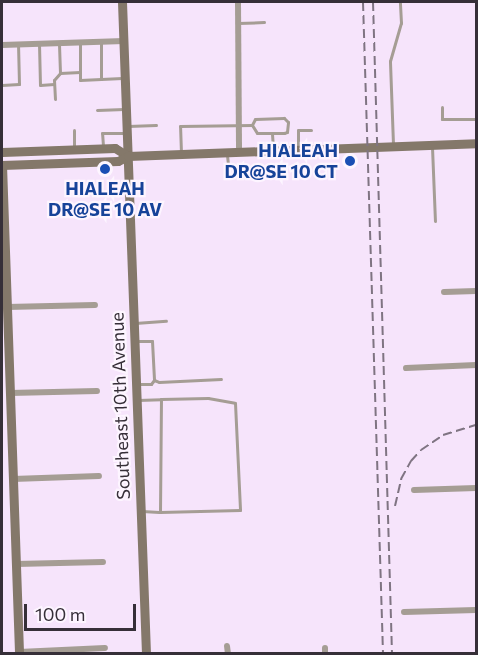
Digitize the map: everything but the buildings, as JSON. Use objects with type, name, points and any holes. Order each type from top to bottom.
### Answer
[{"type":"street","name":"Southeast 10th Avenue","points":[[122,2],[146,654]]},
{"type":"street","points":[[238,2],[239,153]]},
{"type":"street","points":[[2,45],[124,41]]},
{"type":"street","points":[[105,648],[19,653],[2,165],[118,161],[128,156],[477,143]]},
{"type":"street","points":[[2,151],[115,148],[128,156]]},
{"type":"street","points":[[444,292],[477,291]]},
{"type":"street","points":[[7,307],[95,305]]},
{"type":"street","points":[[406,368],[477,365]]},
{"type":"street","points":[[10,393],[97,391]]},
{"type":"street","points":[[13,479],[99,476]]},
{"type":"street","points":[[414,490],[477,488]]},
{"type":"street","points":[[16,564],[104,562]]},
{"type":"street","points":[[404,612],[477,610]]},
{"type":"street","points":[[227,646],[228,654]]},
{"type":"lane","points":[[393,146],[390,61],[401,23],[400,2]]},
{"type":"lane","points":[[238,23],[264,22]]},
{"type":"lane","points":[[80,42],[80,80],[125,78]]},
{"type":"lane","points":[[101,42],[101,79]]},
{"type":"lane","points":[[39,44],[40,85],[54,84]]},
{"type":"lane","points":[[55,99],[54,80],[60,73],[59,44]]},
{"type":"lane","points":[[2,85],[19,84],[18,45]]},
{"type":"lane","points":[[60,73],[80,72]]},
{"type":"lane","points":[[441,106],[442,119],[477,119]]},
{"type":"lane","points":[[97,110],[126,109]]},
{"type":"lane","points":[[255,119],[287,120],[287,132],[257,133],[252,125],[255,119]]},
{"type":"lane","points":[[103,148],[102,134],[156,125]]},
{"type":"lane","points":[[181,155],[180,126],[252,125]]},
{"type":"lane","points":[[74,130],[74,149]]},
{"type":"lane","points":[[298,149],[298,130],[311,130]]},
{"type":"lane","points":[[272,134],[273,152]]},
{"type":"lane","points":[[432,145],[435,221]]},
{"type":"lane","points":[[227,153],[228,165]]},
{"type":"lane","points":[[133,323],[166,321]]},
{"type":"lane","points":[[134,341],[152,341],[154,380],[151,384],[135,384]]},
{"type":"lane","points":[[154,380],[159,382],[221,379]]},
{"type":"lane","points":[[136,400],[208,398],[235,403],[240,510],[140,511]]},
{"type":"lane","points":[[160,399],[160,512]]},
{"type":"railway","points":[[363,2],[383,654]]},
{"type":"railway","points":[[373,2],[392,654]]},
{"type":"railway","points":[[395,506],[401,479],[411,461],[421,450],[443,435],[476,425]]},
{"type":"place","name":"HIALEAH DR@SE 10 CT","points":[[350,161]]},
{"type":"place","name":"HIALEAH DR@SE 10 AV","points":[[105,169]]}]
